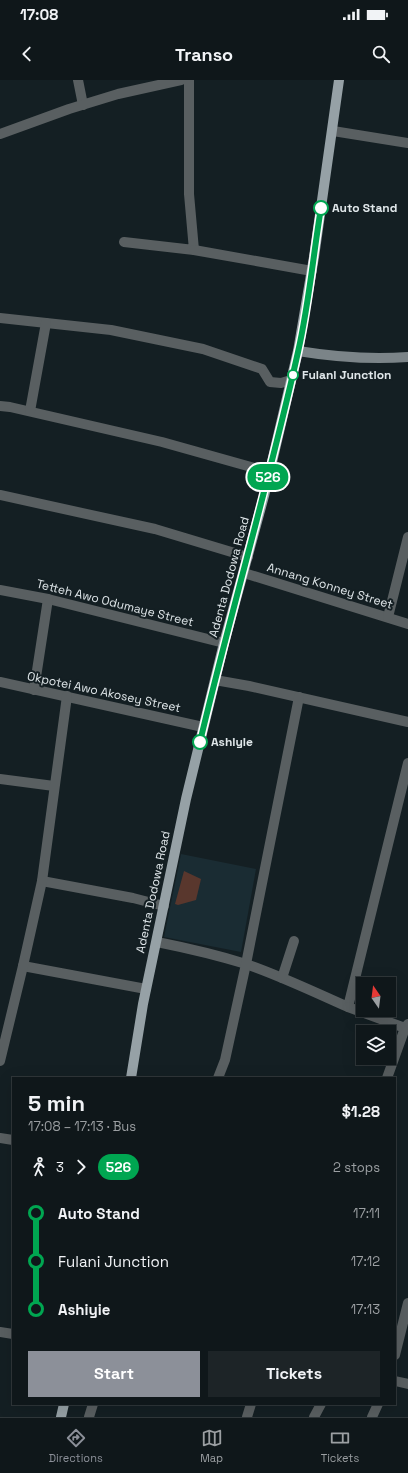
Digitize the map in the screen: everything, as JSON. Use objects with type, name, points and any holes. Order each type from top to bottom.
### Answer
[{"type":"main road","name":"Adenta Dodowa Road","points":[[131,1077],[146,989],[182,818],[224,643],[244,574],[292,380],[312,271],[340,80]]},
{"type":"main road","points":[[61,1417],[64,1405]]},
{"type":"street","points":[[78,80],[83,105]]},
{"type":"street","points":[[0,134],[118,94],[181,80]]},
{"type":"street","points":[[189,80],[189,194],[194,250]]},
{"type":"street","points":[[333,131],[408,143]]},
{"type":"street","points":[[124,242],[194,250],[312,271]]},
{"type":"street","points":[[0,318],[111,330],[203,349],[262,369],[270,382],[281,383],[292,380]]},
{"type":"street","points":[[30,411],[46,323]]},
{"type":"street","points":[[298,351],[349,358],[408,357]]},
{"type":"street","points":[[0,406],[30,411],[162,442],[269,472]]},
{"type":"street","points":[[0,496],[154,529],[248,557]]},
{"type":"street","points":[[388,617],[407,544]]},
{"type":"street","name":"Annang Konney Street","points":[[244,574],[408,624]]},
{"type":"street","name":"Tetteh Awo Odumaye Street","points":[[0,590],[48,599],[224,643]]},
{"type":"street","points":[[34,690],[48,599]]},
{"type":"street","points":[[215,680],[299,697],[408,722]]},
{"type":"street","name":"Okpotei Awo Akosey Street","points":[[0,682],[203,727]]},
{"type":"street","points":[[0,1061],[42,881],[67,696]]},
{"type":"street","points":[[218,1077],[225,1060],[246,964],[299,697]]},
{"type":"street","points":[[348,1007],[408,763]]},
{"type":"street","points":[[0,779],[54,786]]},
{"type":"street","points":[[42,881],[133,898],[164,906]]},
{"type":"street","points":[[282,978],[294,941]]},
{"type":"street","points":[[156,942],[246,964],[348,1007],[407,1026],[387,1077]]},
{"type":"street","points":[[23,966],[146,989]]},
{"type":"street","points":[[0,1138],[12,1140]]},
{"type":"street","points":[[396,1352],[408,1303]]},
{"type":"street","points":[[0,1332],[12,1334]]},
{"type":"street","points":[[396,1381],[408,1384]]},
{"type":"street","points":[[89,1417],[93,1405]]},
{"type":"street","points":[[247,1417],[251,1405]]},
{"type":"street","points":[[314,1417],[320,1405]]},
{"type":"street","points":[[372,1417],[378,1405]]},
{"type":"shaded area","points":[[181,854],[256,869],[241,952],[164,937]]},
{"type":"shaded area","points":[[184,871],[201,879],[196,900],[178,905],[175,904]]},
{"type":"bus line","name":"526","points":[[200,742],[224,643],[264,496],[298,351],[321,208]]},
{"type":"place","name":"Auto Stand","points":[[321,208]]},
{"type":"place","name":"Fulani Junction","points":[[293,375]]},
{"type":"place","name":"Ashiyie","points":[[200,742]]}]
